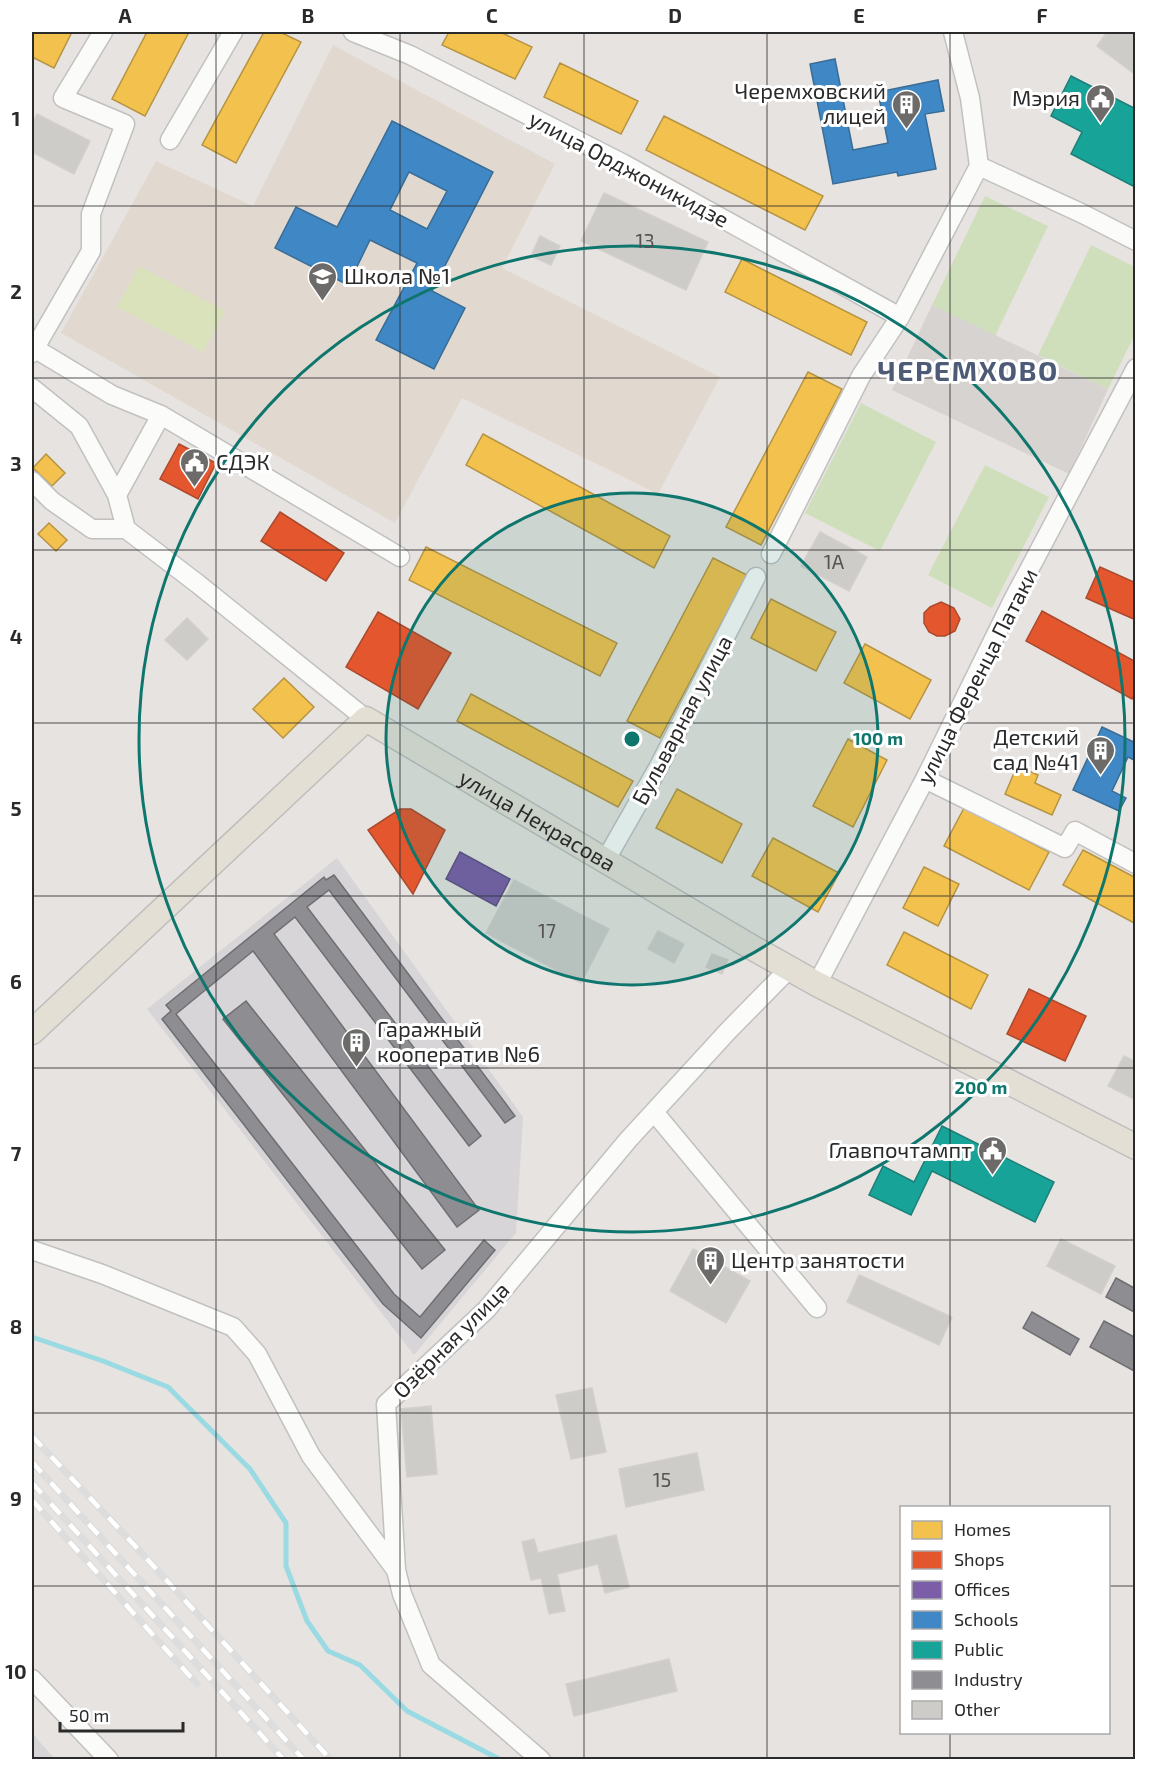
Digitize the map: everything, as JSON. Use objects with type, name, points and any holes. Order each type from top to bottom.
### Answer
[{"type":"main road","name":"улица Некрасова","points":[[366,719],[817,984],[1136,1147]]},
{"type":"main road","points":[[32,1032],[366,719]]},
{"type":"street","points":[[103,32],[63,98],[125,124],[91,214],[91,251],[33,350],[112,395],[161,416],[400,557]]},
{"type":"street","points":[[170,140],[233,32]]},
{"type":"street","name":"улица Орджоникидзе","points":[[353,32],[410,55],[624,164],[900,317]]},
{"type":"street","points":[[771,554],[861,376],[900,317],[979,166],[970,98],[953,32]]},
{"type":"street","points":[[979,166],[1136,241]]},
{"type":"street","name":"улица Ференца Патаки","points":[[817,984],[925,779],[1013,600],[1136,368]]},
{"type":"street","points":[[32,388],[79,426],[117,495],[126,529],[92,529],[52,501],[32,482]]},
{"type":"street","points":[[117,495],[161,416]]},
{"type":"street","name":"улица Некрасова","points":[[126,529],[366,719]]},
{"type":"street","name":"Бульварная улица","points":[[605,861],[658,768],[756,577]]},
{"type":"street","points":[[925,779],[1065,848],[1075,831],[1136,864]]},
{"type":"street","name":"Озёрная улица","points":[[541,1760],[431,1665],[402,1594],[396,1570],[386,1404],[487,1309],[627,1140],[790,968]]},
{"type":"street","points":[[654,1112],[817,1308]]},
{"type":"street","points":[[32,1250],[102,1274],[233,1327],[256,1354],[311,1456],[396,1570]]},
{"type":"street","points":[[32,1679],[109,1760]]},
{"type":"shaded area","name":"Школа №1","points":[[333,45],[555,164],[502,268],[720,377],[658,494],[462,398],[395,523],[61,333],[156,161],[253,206]]},
{"type":"shaded area","points":[[932,305],[1108,389],[1069,474],[892,390]]},
{"type":"shaded area","points":[[337,858],[523,1117],[516,1233],[414,1355],[147,1009]]},
{"type":"shaded area","points":[[32,1733],[55,1759],[32,1759]]},
{"type":"green space","points":[[985,196],[1048,226],[995,336],[932,305]]},
{"type":"green space","points":[[1091,245],[1135,267],[1135,334],[1108,389],[1038,355]]},
{"type":"green space","points":[[139,266],[225,311],[203,352],[117,307]]},
{"type":"green space","points":[[861,403],[936,442],[880,551],[805,513]]},
{"type":"green space","points":[[985,465],[1049,497],[992,608],[928,575]]},
{"type":"building: Homes","points":[[32,32],[72,32],[54,68],[32,57]]},
{"type":"building: Homes","points":[[147,32],[189,32],[145,116],[112,99]]},
{"type":"building: Homes","points":[[264,32],[280,32],[301,42],[236,163],[202,145]]},
{"type":"building: Homes","points":[[449,32],[500,32],[532,47],[515,79],[442,45]]},
{"type":"building: Homes","points":[[560,63],[638,101],[621,134],[544,97]]},
{"type":"building: Homes","points":[[664,116],[823,196],[805,230],[646,150]]},
{"type":"building: Homes","points":[[742,259],[867,322],[851,355],[725,292]]},
{"type":"building: Homes","points":[[808,372],[842,389],[761,545],[726,527]]},
{"type":"building: Homes","points":[[483,434],[670,536],[654,568],[466,465]]},
{"type":"building: Homes","points":[[46,454],[65,473],[52,486],[33,468]]},
{"type":"building: Homes","points":[[49,523],[67,540],[56,551],[38,534]]},
{"type":"building: Homes","points":[[426,547],[617,643],[600,676],[409,580]]},
{"type":"building: Homes","points":[[713,558],[747,575],[660,738],[627,721]]},
{"type":"building: Homes","points":[[771,599],[836,632],[816,671],[751,638]]},
{"type":"building: Homes","points":[[865,644],[931,680],[910,719],[844,683]]},
{"type":"building: Homes","points":[[284,678],[314,707],[283,738],[253,709]]},
{"type":"building: Homes","points":[[471,694],[633,781],[618,807],[457,721]]},
{"type":"building: Homes","points":[[848,739],[887,760],[853,827],[813,806]]},
{"type":"building: Homes","points":[[1017,766],[1038,775],[1035,783],[1061,795],[1052,815],[1005,794]]},
{"type":"building: Homes","points":[[677,789],[742,824],[722,863],[656,828]]},
{"type":"building: Homes","points":[[964,808],[1049,852],[1029,890],[944,846]]},
{"type":"building: Homes","points":[[773,838],[839,873],[818,912],[752,876]]},
{"type":"building: Homes","points":[[1083,850],[1136,878],[1136,924],[1063,885]]},
{"type":"building: Homes","points":[[924,867],[959,884],[938,926],[903,908]]},
{"type":"building: Homes","points":[[904,932],[988,975],[971,1009],[887,965]]},
{"type":"building: Shops","points":[[179,444],[216,463],[198,499],[160,479]]},
{"type":"building: Shops","points":[[280,512],[344,553],[326,581],[261,541]]},
{"type":"building: Shops","points":[[1100,567],[1136,583],[1136,620],[1086,598]]},
{"type":"building: Shops","points":[[941,602],[954,608],[960,619],[955,631],[945,636],[937,636],[929,632],[924,623],[924,613]]},
{"type":"building: Shops","points":[[1042,611],[1136,662],[1136,692],[1132,699],[1026,641]]},
{"type":"building: Shops","points":[[378,612],[451,653],[418,709],[346,667]]},
{"type":"building: Shops","points":[[400,809],[411,809],[445,830],[413,894],[368,830]]},
{"type":"building: Shops","points":[[1029,989],[1086,1016],[1065,1061],[1007,1034]]},
{"type":"building: Offices","points":[[460,852],[510,879],[496,906],[446,879]]},
{"type":"building: Schools","name":"Черемховский лицей","points":[[835,59],[853,150],[888,143],[878,92],[938,80],[944,111],[925,114],[936,169],[898,176],[897,172],[833,184],[810,64]]},
{"type":"building: Schools","points":[[392,121],[493,172],[432,291],[465,308],[434,369],[376,340],[417,263],[370,240],[348,285],[275,248],[296,207],[337,227]],"holes":[[[409,172],[447,191],[427,229],[390,210]]]},
{"type":"building: Schools","name":"Детский сад №41","points":[[1102,727],[1136,743],[1136,761],[1128,757],[1112,791],[1126,798],[1119,811],[1073,790]]},
{"type":"building: Public","name":"Мэрия","points":[[1071,76],[1136,109],[1136,181],[1133,186],[1071,154],[1082,132],[1051,116]]},
{"type":"building: Public","name":"Главпочтампт","points":[[942,1126],[1054,1182],[1035,1222],[932,1171],[911,1215],[869,1195],[883,1166],[914,1182]]},
{"type":"building: Industry","name":"Гаражный кооператив №6","points":[[334,875],[515,1116],[505,1123],[329,890],[307,907],[481,1136],[469,1146],[295,917],[274,934],[479,1210],[457,1227],[253,951],[176,1014],[394,1294],[420,1317],[484,1240],[495,1250],[421,1338],[383,1304],[162,1019],[171,1011],[166,1005],[324,877],[326,880]]},
{"type":"building: Industry","points":[[246,1001],[445,1250],[422,1269],[223,1019]]},
{"type":"building: Industry","points":[[1116,1278],[1136,1289],[1136,1313],[1106,1297]]},
{"type":"building: Industry","points":[[1032,1312],[1079,1339],[1070,1355],[1023,1328]]},
{"type":"building: Industry","points":[[1104,1321],[1136,1338],[1136,1372],[1090,1347]]},
{"type":"building: Other","points":[[1107,32],[1136,32],[1136,75],[1097,46]]},
{"type":"building: Other","points":[[37,114],[90,141],[74,174],[32,152],[32,124]]},
{"type":"building: Other","points":[[604,193],[708,242],[686,290],[581,241]]},
{"type":"building: Other","points":[[540,236],[560,246],[551,265],[531,256]]},
{"type":"building: Other","points":[[820,532],[867,557],[849,591],[801,566]]},
{"type":"building: Other","points":[[187,618],[208,639],[187,660],[165,640]]},
{"type":"building: Other","points":[[514,880],[609,929],[581,983],[486,933]]},
{"type":"building: Other","points":[[658,931],[684,944],[674,963],[648,949]]},
{"type":"building: Other","points":[[712,954],[728,960],[722,974],[706,967]]},
{"type":"building: Other","points":[[1124,1056],[1136,1062],[1136,1100],[1108,1086]]},
{"type":"building: Other","points":[[1061,1239],[1115,1266],[1101,1294],[1047,1266]]},
{"type":"building: Other","name":"Центр занятости","points":[[693,1249],[750,1281],[726,1323],[670,1291]]},
{"type":"building: Other","points":[[859,1275],[952,1317],[939,1345],[847,1302]]},
{"type":"building: Other","points":[[592,1388],[606,1452],[571,1459],[556,1395]]},
{"type":"building: Other","points":[[431,1406],[437,1474],[407,1477],[401,1409]]},
{"type":"building: Other","points":[[697,1453],[704,1490],[626,1507],[619,1469]]},
{"type":"building: Other","points":[[616,1535],[629,1587],[605,1593],[598,1564],[557,1574],[565,1611],[549,1614],[541,1578],[531,1580],[522,1542],[534,1539],[538,1553]]},
{"type":"building: Other","points":[[669,1659],[677,1691],[574,1716],[566,1684]]},
{"type":"waterway","points":[[32,1337],[103,1361],[168,1387],[250,1469],[286,1523],[286,1566],[307,1621],[328,1651],[360,1665],[407,1711],[501,1760]]},
{"type":"railway","points":[[32,1436],[331,1760]]},
{"type":"railway","points":[[32,1462],[304,1760]]},
{"type":"railway","points":[[32,1483],[284,1760]]},
{"type":"railway","points":[[32,1500],[197,1684]]},
{"type":"place","name":"Мэрия","points":[[1101,124]]},
{"type":"place","name":"Черемховский лицей","points":[[907,130]]},
{"type":"place","name":"Школа №1","points":[[323,302]]},
{"type":"place","name":"СДЭК","points":[[195,488]]},
{"type":"place","name":"Детский сад №41","points":[[1100,776]]},
{"type":"place","name":"Гаражный кооператив №6","points":[[356,1068]]},
{"type":"place","name":"Главпочтампт","points":[[993,1176]]},
{"type":"place","name":"Центр занятости","points":[[710,1286]]},
{"type":"district","name":"ЧЕРЕМХОВО","points":[[968,371]]}]
